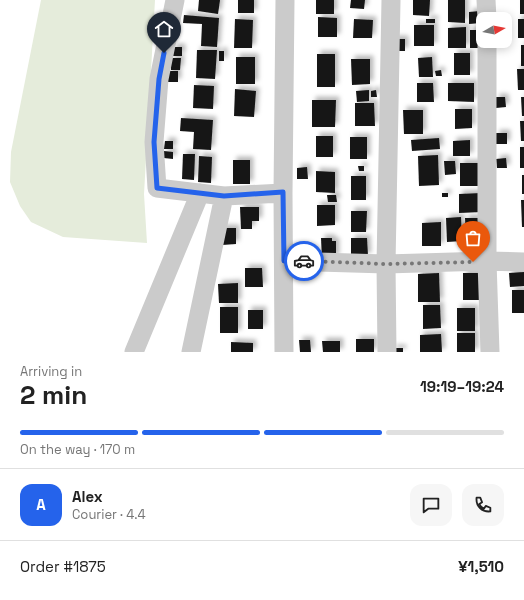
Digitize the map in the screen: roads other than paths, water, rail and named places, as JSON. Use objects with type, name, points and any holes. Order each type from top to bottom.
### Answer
[{"type":"street","points":[[175,0],[159,79],[154,142],[157,188],[224,196],[283,192]]},
{"type":"street","points":[[284,352],[283,192],[285,0]]},
{"type":"street","points":[[387,352],[386,264],[391,0]]},
{"type":"street","points":[[486,0],[486,12]]},
{"type":"street","points":[[487,48],[490,352]]},
{"type":"street","points":[[134,352],[200,193]]},
{"type":"street","points":[[191,352],[224,196]]},
{"type":"street","points":[[284,261],[386,264],[488,261],[524,262]]}]
